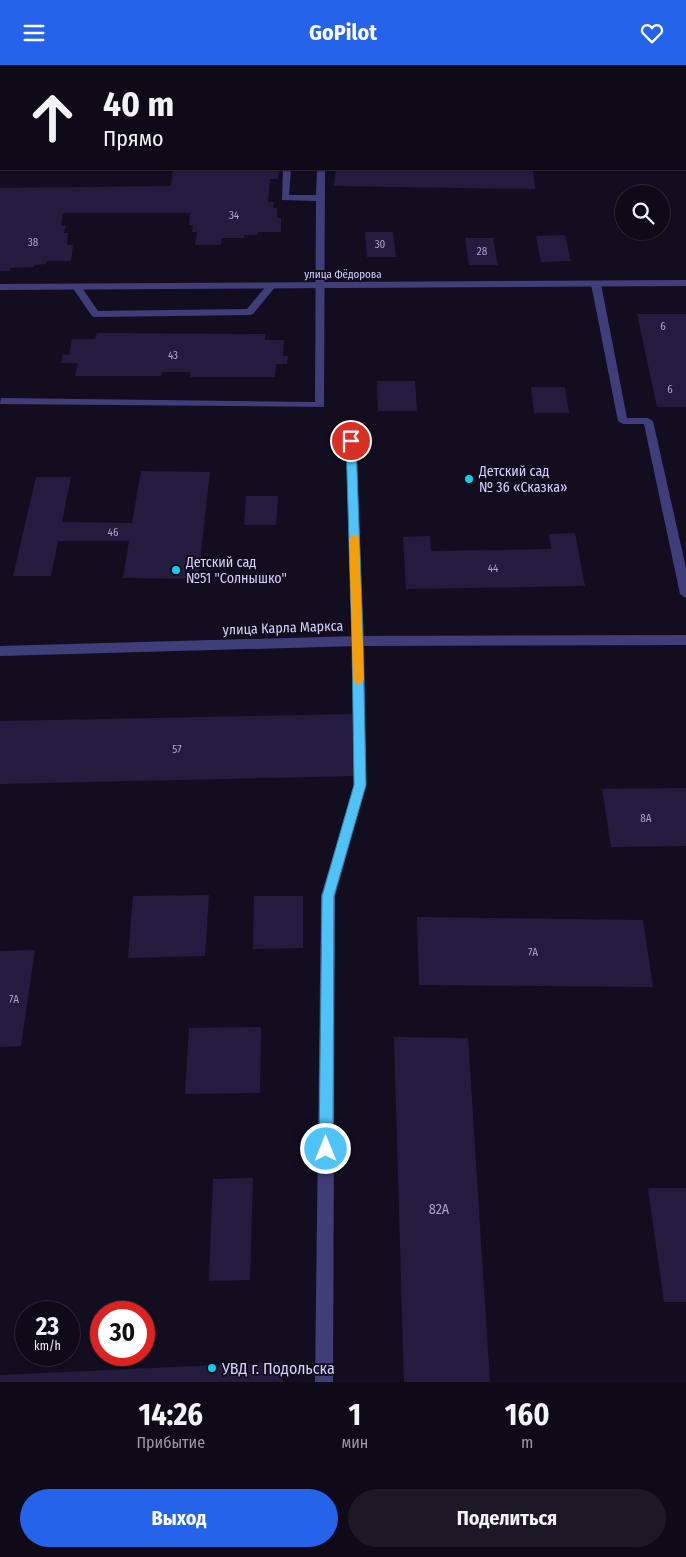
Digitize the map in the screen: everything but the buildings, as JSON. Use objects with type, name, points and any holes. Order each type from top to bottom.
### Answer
[{"type":"street","points":[[287,170],[286,198],[320,198]]},
{"type":"street","points":[[0,401],[320,405],[318,285],[321,170]]},
{"type":"street","name":"улица Фёдорова","points":[[0,287],[686,283]]},
{"type":"street","points":[[596,284],[623,421],[648,421],[686,594]]},
{"type":"street","points":[[76,287],[95,314],[250,312],[271,285]]},
{"type":"street","points":[[324,1382],[328,896],[360,785],[358,641],[351,441]]},
{"type":"street","name":"улица Карла Маркса","points":[[0,651],[358,641],[686,640]]},
{"type":"slow traffic","points":[[354,538],[358,680]]},
{"type":"place","name":"Детский сад № 36 «Сказка»","points":[[469,479]]},
{"type":"place","name":"Детский сад №51 \"Солнышко\"","points":[[176,570]]},
{"type":"place","name":"УВД г. Подольска","points":[[212,1368]]},
{"type":"route","points":[[326,1149],[328,896],[360,785],[358,641],[351,441]]}]
